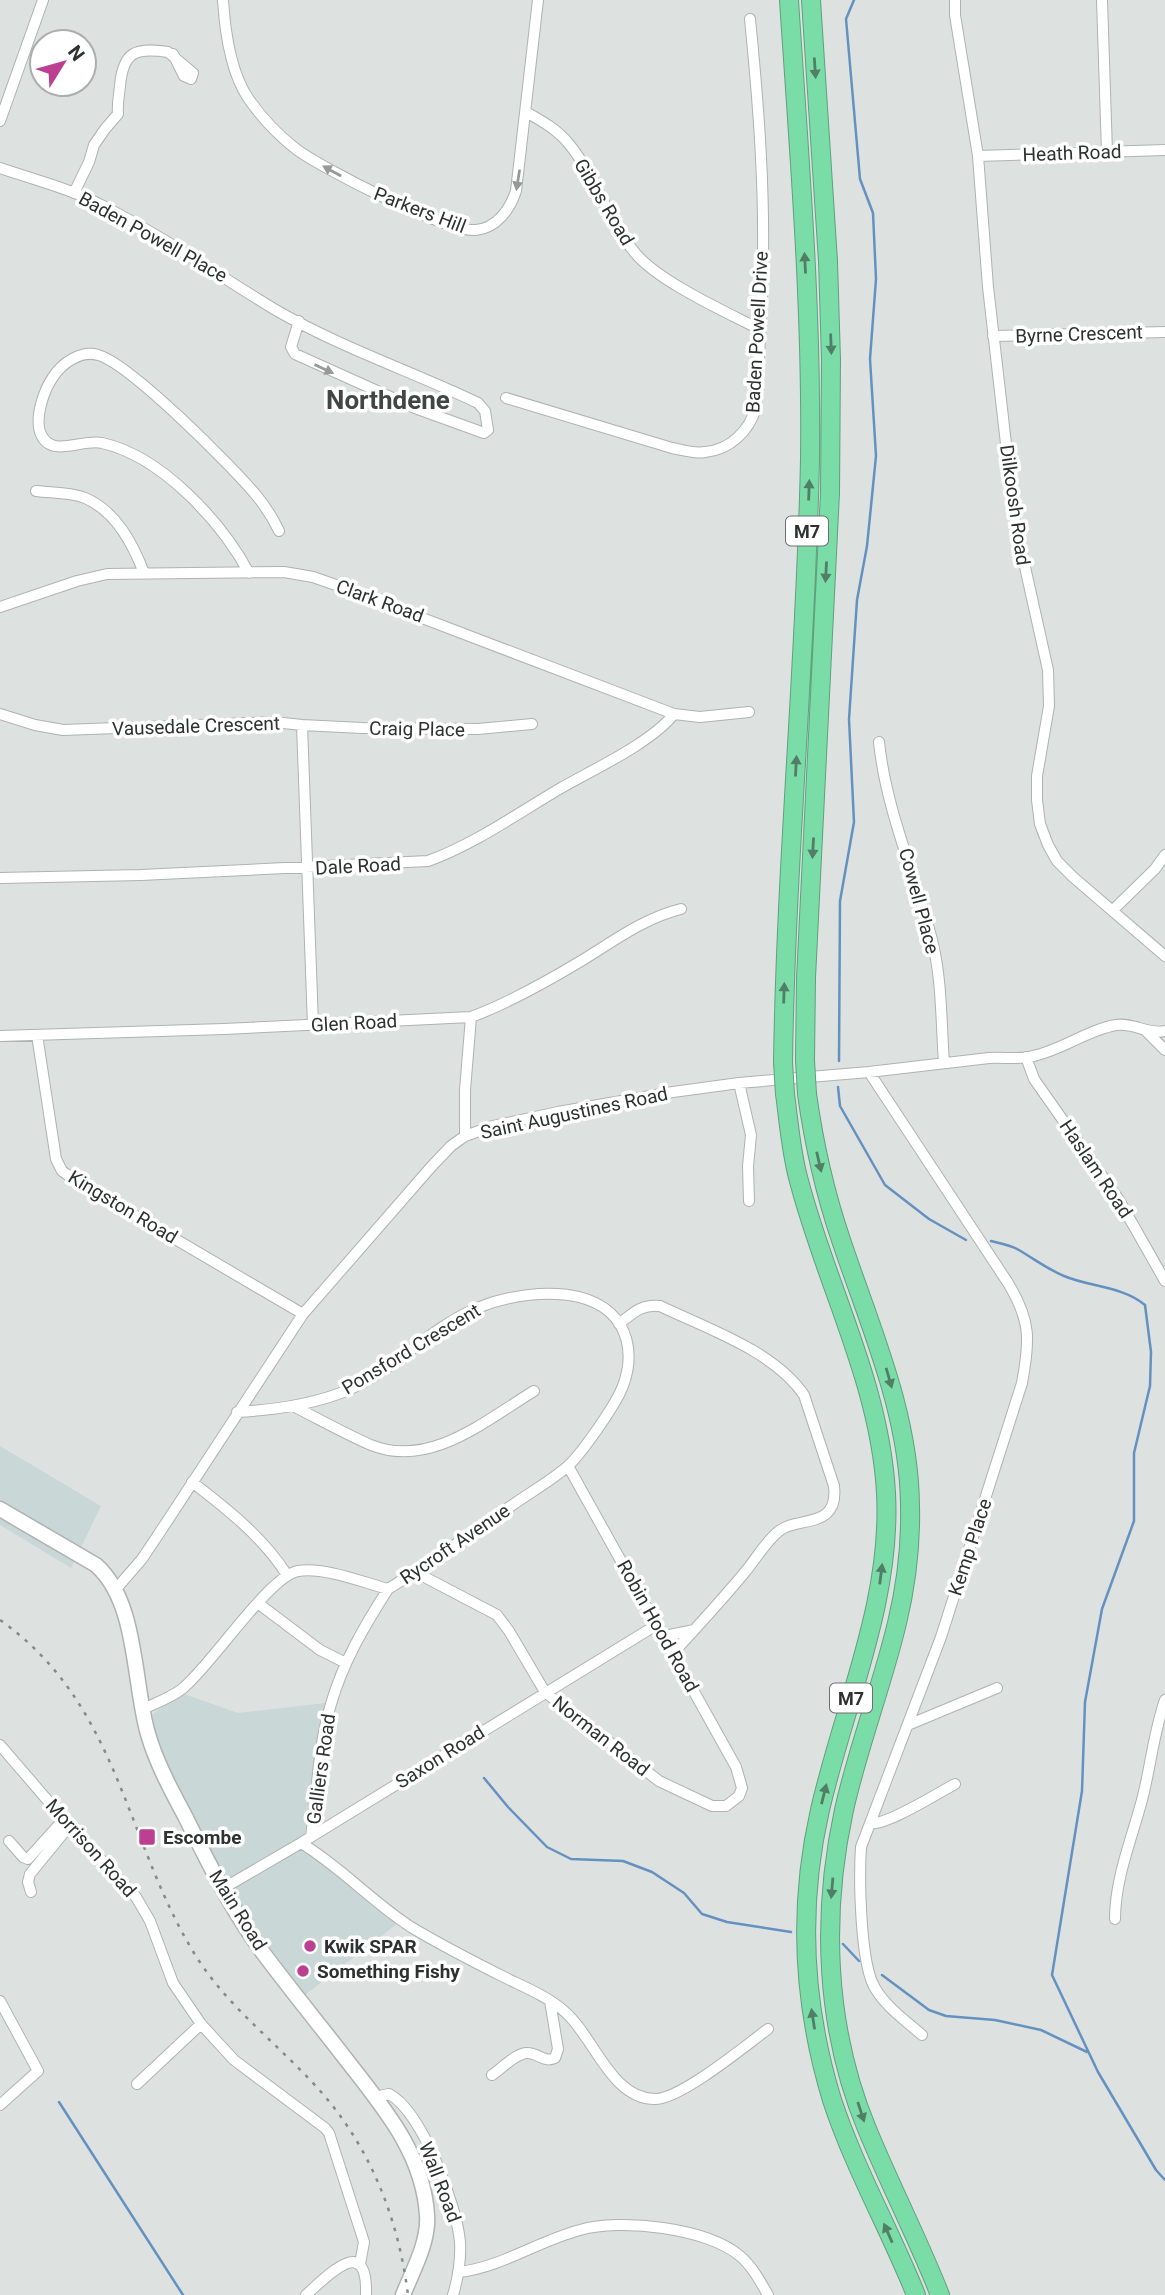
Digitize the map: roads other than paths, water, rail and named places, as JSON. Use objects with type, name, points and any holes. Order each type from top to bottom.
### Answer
[{"type":"highway","name":"M7","points":[[789,0],[807,304],[810,405],[807,537],[785,964],[785,1094],[798,1178],[874,1408],[882,1449],[886,1495],[881,1583],[823,1798],[811,1859],[806,1904],[806,1954],[810,2001],[818,2046],[833,2101],[854,2156],[916,2295]]},
{"type":"highway","name":"M7","points":[[811,0],[828,261],[831,416],[830,493],[806,978],[807,1094],[812,1132],[834,1216],[881,1350],[894,1396],[906,1452],[910,1505],[907,1562],[897,1623],[844,1810],[832,1882],[829,1933],[832,1990],[848,2071],[866,2127],[940,2295]]},
{"type":"main road","name":"Main Road","points":[[0,1509],[106,1573],[116,1589],[126,1622],[148,1733],[155,1753],[222,1889],[264,1954],[375,2097],[414,2156],[425,2196],[426,2234],[402,2295]]},
{"type":"street","points":[[0,121],[43,0]]},
{"type":"street","name":"Parkers Hill","points":[[223,0],[227,32],[240,82],[253,105],[295,149],[333,173],[462,229],[475,230],[487,227],[505,214],[516,191],[538,0]]},
{"type":"street","name":"Dilkoosh Road","points":[[955,0],[955,15],[978,156],[993,336],[1015,522],[1048,670],[1049,706],[1037,776],[1040,824],[1057,860],[1073,877],[1165,956]]},
{"type":"street","points":[[1102,0],[1107,152]]},
{"type":"street","name":"Baden Powell Drive","points":[[506,398],[672,447],[703,453],[737,439],[752,421],[756,408],[762,267],[759,116],[750,19]]},
{"type":"street","points":[[74,193],[94,145],[118,114],[117,105],[125,60],[135,53],[143,52],[164,51],[173,54]]},
{"type":"street","name":"Gibbs Road","points":[[526,112],[546,123],[569,144],[622,236],[638,257],[664,277],[759,329]]},
{"type":"street","name":"Heath Road","points":[[978,156],[1165,150]]},
{"type":"street","name":"Baden Powell Place","points":[[0,168],[103,205],[275,309],[299,321],[345,344],[478,403],[485,411],[488,430],[484,433],[473,430],[415,408],[295,354],[290,347],[299,321]]},
{"type":"street","name":"Byrne Crescent","points":[[993,336],[1165,332]]},
{"type":"street","points":[[248,573],[228,541],[203,512],[175,482],[151,464],[132,453],[100,442],[63,447],[45,441],[39,430],[39,416],[51,379],[66,363],[85,354],[98,355],[109,360],[166,406],[241,478],[266,509],[279,531]]},
{"type":"street","points":[[36,491],[76,496],[100,507],[124,533],[136,552],[144,573]]},
{"type":"street","name":"Clark Road","points":[[0,607],[90,577],[144,573],[284,572],[313,577],[674,714],[700,717],[749,712]]},
{"type":"street","name":"Vausedale Crescent","points":[[0,714],[34,725],[63,730],[274,722],[302,725],[313,1026]]},
{"type":"street","name":"Dale Road","points":[[0,878],[141,875],[428,861],[442,856],[632,746],[662,727],[674,714]]},
{"type":"street","name":"Craig Place","points":[[302,725],[478,729],[532,724]]},
{"type":"street","name":"Cowell Place","points":[[879,742],[885,783],[932,941],[938,979],[944,1063]]},
{"type":"street","points":[[1113,909],[1165,855]]},
{"type":"street","name":"Glen Road","points":[[0,1036],[313,1026],[471,1017],[533,988],[643,922],[681,909]]},
{"type":"street","points":[[465,1136],[465,1090],[471,1017]]},
{"type":"street","name":"Saint Augustines Road","points":[[116,1589],[142,1559],[303,1314],[431,1167],[465,1136],[493,1126],[558,1112],[673,1092],[989,1058],[1035,1056],[1118,1025],[1147,1031],[1165,1031]]},
{"type":"street","points":[[1147,1031],[1165,1050]]},
{"type":"street","name":"Kingston Road","points":[[37,1035],[56,1159],[62,1171],[303,1314]]},
{"type":"street","name":"Haslam Road","points":[[1026,1057],[1034,1079],[1119,1200],[1165,1281]]},
{"type":"street","name":"Kemp Place","points":[[869,1072],[1021,1304],[1028,1329],[1022,1383],[942,1637],[861,1847],[867,1969],[876,1989],[903,2019],[922,2035]]},
{"type":"street","points":[[739,1083],[751,1135],[749,1201]]},
{"type":"street","name":"Ponsford Crescent","points":[[237,1412],[293,1406],[357,1385],[393,1364],[446,1325],[482,1306],[501,1301],[552,1294],[580,1297],[610,1313],[619,1324]]},
{"type":"street","points":[[619,1324],[640,1307],[660,1306],[769,1361],[786,1374],[804,1395],[834,1486],[834,1500],[828,1511],[809,1523],[791,1525],[777,1532],[674,1652]]},
{"type":"street","name":"Rycroft Avenue","points":[[288,1574],[306,1570],[319,1571],[388,1589],[568,1466],[623,1389],[629,1360],[628,1343],[619,1324]]},
{"type":"street","points":[[293,1406],[372,1446],[412,1452],[441,1446],[534,1391]]},
{"type":"street","name":"Robin Hood Road","points":[[568,1466],[674,1652],[736,1767],[742,1788]]},
{"type":"street","points":[[143,1709],[169,1697],[190,1682],[281,1578],[288,1574],[277,1558],[244,1524],[192,1482]]},
{"type":"street","name":"Norman Road","points":[[415,1572],[489,1610],[504,1622],[545,1692],[646,1772],[676,1790],[719,1808],[733,1802],[742,1788]]},
{"type":"street","name":"Galliers Road","points":[[311,1837],[324,1732],[331,1704],[358,1636],[388,1589]]},
{"type":"street","points":[[258,1604],[320,1650],[346,1663]]},
{"type":"street","name":"Saxon Road","points":[[222,1889],[658,1624]]},
{"type":"street","points":[[665,1636],[695,1630]]},
{"type":"street","points":[[908,1725],[997,1688]]},
{"type":"street","points":[[1115,1919],[1115,1896],[1165,1700]]},
{"type":"street","points":[[917,1703],[936,1714]]},
{"type":"street","name":"Morrison Road","points":[[0,1745],[136,1897],[150,1921],[173,1983],[201,2024],[234,2060],[319,2122],[329,2133],[364,2242],[360,2264],[367,2277],[366,2295]]},
{"type":"street","points":[[0,1758],[12,1760]]},
{"type":"street","points":[[871,1823],[889,1820],[955,1784]]},
{"type":"street","points":[[9,1841],[28,1859],[67,1822]]},
{"type":"street","points":[[31,1892],[28,1882],[30,1874],[67,1822]]},
{"type":"street","points":[[301,1843],[333,1864],[408,1925],[551,2001],[566,2012],[621,2086],[634,2094],[656,2099],[676,2092],[768,2029]]},
{"type":"street","points":[[0,2001],[38,2071],[0,2105]]},
{"type":"street","points":[[492,2076],[523,2054],[533,2054],[546,2060],[558,2055],[551,2001]]},
{"type":"street","points":[[137,2084],[201,2024]]},
{"type":"street","name":"Wall Road","points":[[375,2097],[389,2094],[400,2102],[426,2141],[438,2166],[451,2199],[459,2231],[459,2272],[453,2295]]},
{"type":"street","points":[[459,2272],[484,2268],[578,2230],[603,2226],[634,2226],[682,2231],[716,2241],[746,2261],[768,2295]]},
{"type":"street","points":[[306,2295],[345,2262],[360,2264]]},
{"type":"waterway","points":[[839,1061],[840,901],[854,822],[849,719],[857,600],[867,546],[876,456],[870,359],[876,279],[873,213],[860,179],[846,19],[854,0]]},
{"type":"waterway","points":[[838,1087],[840,1106],[885,1185],[929,1219],[966,1240]]},
{"type":"waterway","points":[[991,1241],[1014,1248],[1064,1276],[1116,1290],[1145,1305],[1151,1352],[1150,1386],[1134,1453],[1134,1521],[1102,1609],[1085,1702],[1082,1791],[1052,1975],[1098,2072],[1156,2170],[1165,2180]]},
{"type":"waterway","points":[[484,1778],[547,1847],[571,1859],[623,1861],[652,1872],[684,1893],[702,1914],[727,1922],[791,1932]]},
{"type":"waterway","points":[[843,1944],[859,1961]]},
{"type":"waterway","points":[[882,1975],[929,2010],[946,2016],[995,2020],[1041,2030],[1087,2052]]},
{"type":"waterway","points":[[59,2102],[183,2295]]},
{"type":"railway","points":[[0,1620],[40,1654],[71,1691],[95,1732],[115,1775],[170,1909],[206,1971],[234,2005],[312,2082],[349,2129],[364,2154],[388,2208],[397,2236],[408,2295]]},
{"type":"place","name":"Escombe","points":[[147,1837]]},
{"type":"place","name":"Kwik SPAR","points":[[310,1946]]},
{"type":"place","name":"Something Fishy","points":[[303,1971]]},
{"type":"district","name":"Northdene","points":[[388,400]]}]
